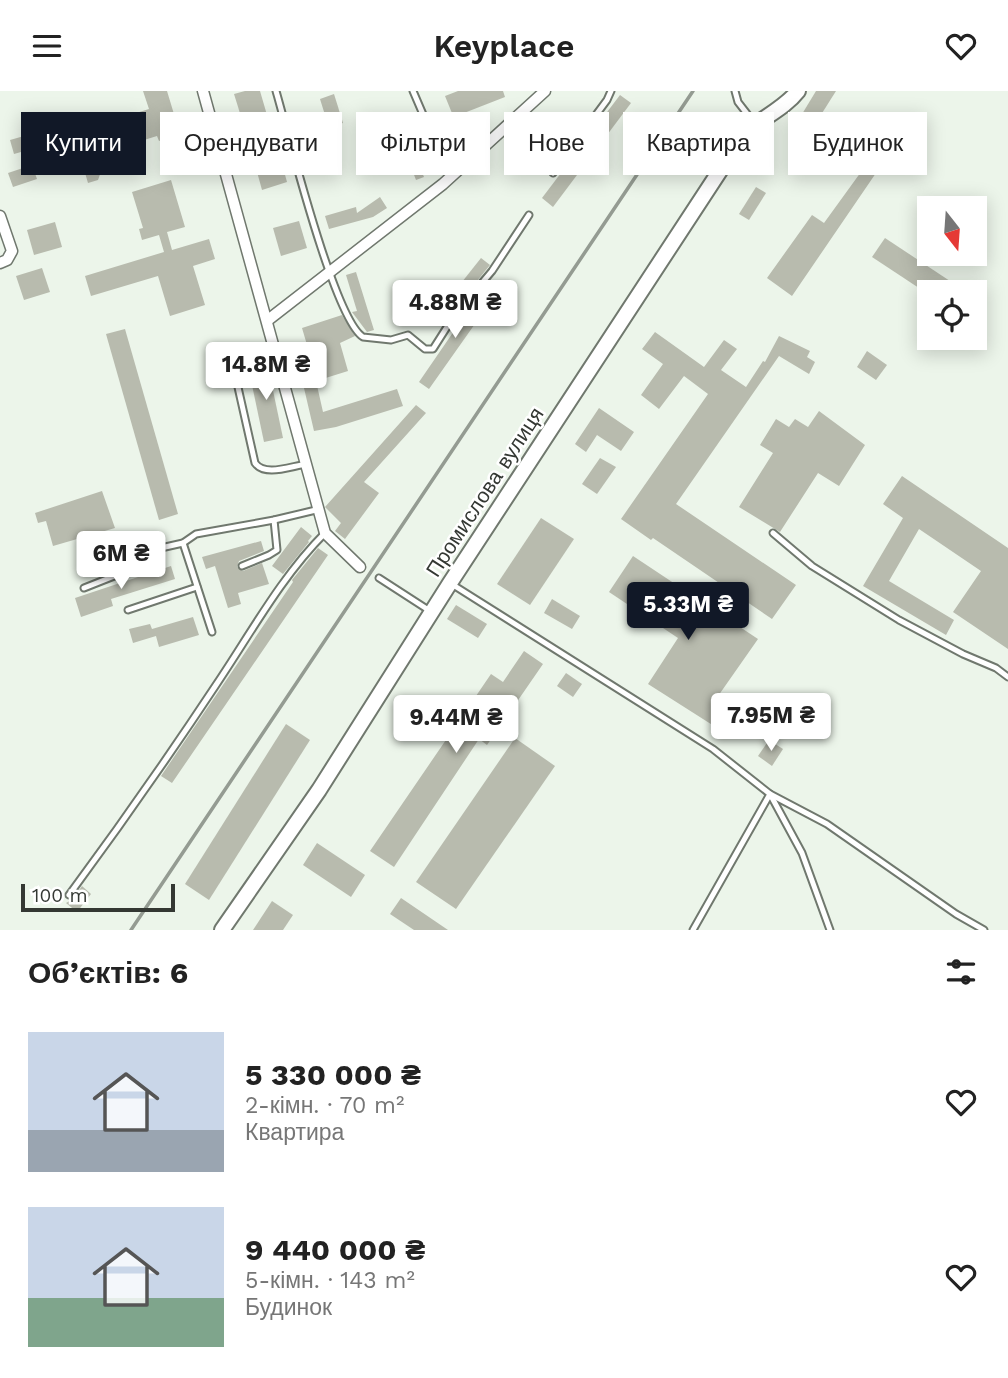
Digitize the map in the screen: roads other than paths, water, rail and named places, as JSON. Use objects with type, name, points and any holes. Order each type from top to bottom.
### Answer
[{"type":"street","points":[[203,91],[325,533],[360,567]]},
{"type":"street","points":[[490,142],[545,91]]},
{"type":"street","name":"Промислова вулиця","points":[[774,112],[798,91]]},
{"type":"street","points":[[268,320],[453,175]]},
{"type":"street","name":"Промислова вулиця","points":[[222,930],[319,790],[450,583],[717,175]]},
{"type":"street","points":[[0,216],[12,251],[7,260],[0,263]]},
{"type":"lane","points":[[276,91],[330,272],[358,335],[381,340],[408,335],[425,349],[433,349],[454,316],[492,271],[529,215]]},
{"type":"lane","points":[[413,91],[422,112]]},
{"type":"lane","points":[[599,112],[611,91]]},
{"type":"lane","points":[[735,91],[738,102],[746,112]]},
{"type":"lane","points":[[231,356],[255,463],[259,469],[266,471],[307,464]]},
{"type":"lane","points":[[84,588],[127,571],[143,552],[183,543],[196,534],[320,509]]},
{"type":"lane","points":[[242,566],[277,550],[274,520]]},
{"type":"lane","points":[[69,895],[200,709],[280,585],[325,533]]},
{"type":"lane","points":[[773,533],[812,566],[898,620],[963,655],[996,668],[1008,677]]},
{"type":"lane","points":[[183,543],[212,632]]},
{"type":"lane","points":[[379,578],[432,613]]},
{"type":"lane","points":[[450,583],[713,749],[770,794],[827,824],[984,930]]},
{"type":"lane","points":[[128,610],[197,587]]},
{"type":"lane","points":[[693,930],[770,794]]},
{"type":"lane","points":[[770,794],[802,853],[830,930]]},
{"type":"railway","points":[[131,930],[693,91]]}]
